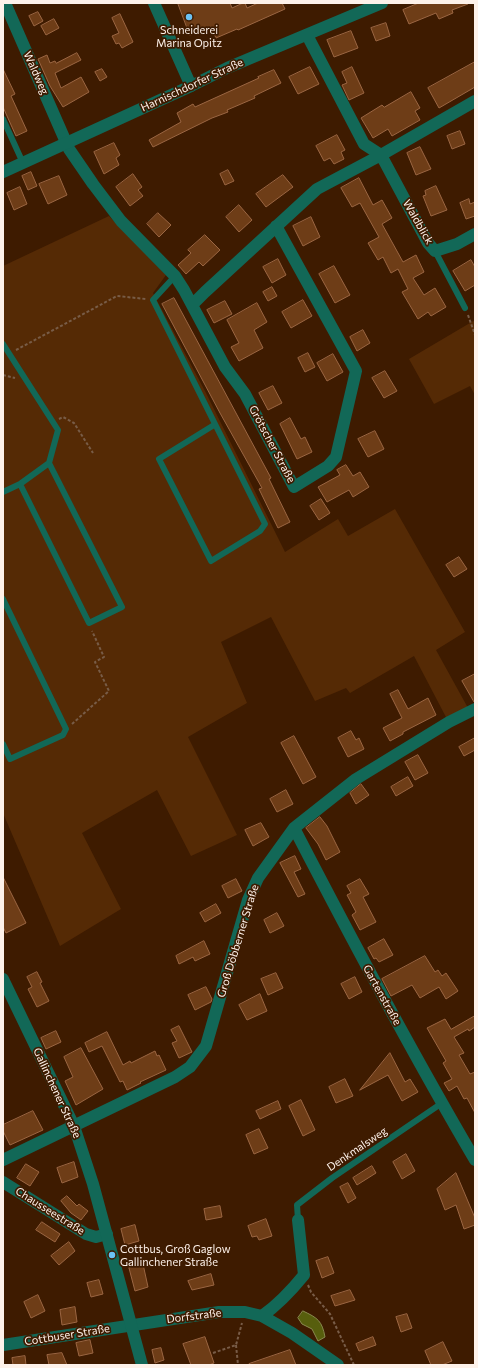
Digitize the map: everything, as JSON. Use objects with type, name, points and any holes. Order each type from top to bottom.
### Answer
[{"type":"street","name":"Waldweg","points":[[5,3],[67,144]]},
{"type":"street","points":[[154,3],[190,86]]},
{"type":"street","name":"Harnischdorfer Straße","points":[[3,172],[67,144],[227,68],[379,4]]},
{"type":"street","name":"Waldblick","points":[[307,35],[364,144],[381,155],[428,243],[436,251],[457,244],[475,234]]},
{"type":"street","points":[[192,305],[317,189],[381,155],[475,101]]},
{"type":"street","name":"Grötscher Straße","points":[[67,144],[93,184],[121,221],[175,276],[225,367],[245,394],[294,487],[328,466],[336,457],[356,371],[276,226]]},
{"type":"street","name":"Groß Döbberner Straße","points":[[3,1160],[175,1077],[190,1067],[206,1046],[251,894],[258,878],[294,828],[356,779],[449,722],[475,709]]},
{"type":"street","name":"Gartenstraße","points":[[294,828],[366,965],[475,1160]]},
{"type":"street","name":"Gallinchener Straße","points":[[3,979],[74,1126],[107,1234]]},
{"type":"street","name":"Chausseestraße","points":[[3,1182],[86,1234],[96,1237],[107,1234]]},
{"type":"street","points":[[262,1316],[290,1293],[304,1275],[298,1220]]},
{"type":"street","points":[[107,1234],[142,1365]]},
{"type":"street","name":"Dorfstraße","points":[[131,1325],[219,1312],[245,1312],[262,1316],[292,1333],[338,1365]]},
{"type":"street","name":"Cottbuser Straße","points":[[3,1345],[131,1325]]},
{"type":"lane","points":[[3,119],[24,163]]},
{"type":"lane","points":[[436,251],[465,308]]},
{"type":"lane","points":[[175,276],[153,300],[214,425],[265,524],[260,531],[210,560],[159,459],[214,425]]},
{"type":"lane","points":[[3,344],[58,430],[49,463],[20,484],[3,492]]},
{"type":"lane","points":[[20,484],[89,623],[122,607],[49,463]]},
{"type":"lane","points":[[3,599],[66,729],[62,735],[10,759],[3,744]]},
{"type":"lane","name":"Denkmalsweg","points":[[298,1220],[297,1205],[332,1178],[442,1103]]},
{"type":"path","points":[[10,353],[117,296],[153,300]]},
{"type":"path","points":[[465,308],[475,335]]},
{"type":"path","points":[[52,421],[63,417],[74,422],[94,453]]},
{"type":"path","points":[[66,729],[109,691],[95,662],[104,657],[89,623]]},
{"type":"path","points":[[304,1275],[312,1292],[330,1314],[354,1365]]},
{"type":"path","points":[[238,1365],[236,1345],[245,1312]]},
{"type":"path","points":[[213,1354],[236,1345]]},
{"type":"shaded area","points":[[109,216],[166,275],[153,293],[206,393],[285,552],[338,519],[348,536],[395,509],[465,632],[436,650],[468,708],[447,719],[414,656],[350,693],[346,688],[315,701],[271,617],[221,642],[247,703],[188,737],[237,835],[191,856],[157,790],[82,833],[121,909],[60,946],[3,813],[3,266]]},
{"type":"shaded area","points":[[475,320],[475,395],[470,386],[434,404],[409,359]]},
{"type":"shaded area","points":[[303,1311],[312,1316],[321,1324],[325,1337],[318,1341],[312,1329],[302,1324],[298,1318]]},
{"type":"building","points":[[178,3],[230,3],[232,8],[245,3],[247,8],[258,3],[282,3],[285,9],[216,38],[211,27],[190,35]]},
{"type":"building","points":[[419,3],[468,4],[452,10],[453,13],[439,19],[436,13],[409,24],[403,10]]},
{"type":"building","points":[[38,12],[43,21],[34,26],[29,16]]},
{"type":"building","points":[[120,14],[133,42],[122,48],[119,43],[116,44],[112,36],[119,33],[112,18]]},
{"type":"building","points":[[54,19],[59,28],[46,35],[41,26]]},
{"type":"building","points":[[386,23],[390,36],[376,41],[371,28]]},
{"type":"building","points":[[351,31],[358,48],[334,57],[327,40]]},
{"type":"building","points":[[77,53],[81,60],[55,73],[61,88],[81,77],[89,92],[63,107],[50,86],[38,59],[47,55],[50,63],[55,61],[56,63]]},
{"type":"building","points":[[475,62],[475,87],[439,108],[428,88]]},
{"type":"building","points":[[310,67],[319,84],[298,94],[289,77]]},
{"type":"building","points":[[352,67],[364,93],[349,100],[342,85],[347,83],[342,72]]},
{"type":"building","points":[[3,69],[15,94],[11,96],[27,131],[16,136],[3,107]]},
{"type":"building","points":[[102,69],[107,77],[100,81],[95,72]]},
{"type":"building","points":[[274,70],[281,83],[254,96],[255,98],[227,110],[228,112],[212,118],[153,147],[149,140],[181,122],[177,113],[193,104],[195,107]]},
{"type":"building","points":[[411,92],[420,108],[415,111],[420,120],[392,136],[388,129],[373,138],[361,118],[382,105],[384,107]]},
{"type":"building","points":[[460,131],[465,144],[452,149],[447,136]]},
{"type":"building","points":[[337,135],[345,150],[341,152],[344,159],[334,164],[330,158],[324,161],[316,146]]},
{"type":"building","points":[[114,143],[120,155],[116,158],[119,165],[104,174],[94,152]]},
{"type":"building","points":[[420,147],[431,169],[416,175],[407,153]]},
{"type":"building","points":[[228,170],[234,181],[225,185],[220,174]]},
{"type":"building","points":[[31,172],[37,186],[28,190],[22,176]]},
{"type":"building","points":[[133,174],[142,187],[138,190],[143,196],[130,206],[116,187]]},
{"type":"building","points":[[283,175],[293,187],[266,207],[256,194]]},
{"type":"building","points":[[59,176],[67,195],[48,204],[39,184]]},
{"type":"building","points":[[359,178],[373,205],[382,200],[392,218],[382,224],[403,262],[416,255],[424,272],[413,278],[424,295],[435,288],[446,307],[431,316],[428,312],[418,319],[402,292],[408,289],[398,269],[391,273],[383,257],[378,260],[368,243],[379,237],[360,203],[352,207],[341,188]]},
{"type":"building","points":[[436,186],[447,210],[431,216],[423,196],[426,195],[425,191]]},
{"type":"building","points":[[20,187],[27,204],[14,210],[7,193]]},
{"type":"building","points":[[469,199],[470,204],[475,202],[475,216],[466,219],[460,203]]},
{"type":"building","points":[[239,205],[252,220],[239,232],[226,217]]},
{"type":"building","points":[[158,213],[171,225],[159,237],[147,224]]},
{"type":"building","points":[[311,217],[320,237],[303,246],[293,226]]},
{"type":"building","points":[[205,235],[220,250],[203,266],[199,262],[186,274],[178,265],[191,253],[188,250]]},
{"type":"building","points":[[278,259],[286,275],[272,283],[263,267]]},
{"type":"building","points":[[471,260],[475,267],[475,285],[465,291],[453,271]]},
{"type":"building","points":[[334,266],[350,295],[335,303],[319,274]]},
{"type":"building","points":[[272,287],[277,296],[268,301],[263,292]]},
{"type":"building","points":[[174,298],[271,478],[269,479],[290,522],[278,528],[259,489],[262,488],[162,304]]},
{"type":"building","points":[[303,300],[312,316],[291,328],[282,312]]},
{"type":"building","points":[[225,301],[232,314],[214,323],[207,310]]},
{"type":"building","points":[[257,303],[267,322],[254,330],[263,348],[239,361],[231,347],[239,343],[227,320]]},
{"type":"building","points":[[363,330],[370,343],[357,351],[350,337]]},
{"type":"building","points":[[308,353],[315,367],[305,372],[298,358]]},
{"type":"building","points":[[333,354],[343,372],[327,381],[317,363]]},
{"type":"building","points":[[385,371],[397,391],[384,398],[372,378]]},
{"type":"building","points":[[273,386],[282,403],[268,410],[259,393]]},
{"type":"building","points":[[290,418],[301,439],[305,437],[312,452],[297,459],[280,424]]},
{"type":"building","points":[[375,431],[384,449],[368,457],[358,439]]},
{"type":"building","points":[[346,465],[353,476],[360,472],[369,487],[353,497],[349,490],[327,502],[318,487],[340,475],[337,470]]},
{"type":"building","points":[[321,499],[330,513],[319,520],[310,506]]},
{"type":"building","points":[[459,557],[467,569],[454,577],[446,565]]},
{"type":"building","points":[[475,674],[475,702],[474,702],[462,681]]},
{"type":"building","points":[[398,690],[408,709],[428,698],[436,715],[403,732],[403,734],[390,741],[383,728],[402,718],[390,694]]},
{"type":"building","points":[[351,731],[356,740],[359,738],[364,749],[348,757],[338,738]]},
{"type":"building","points":[[294,736],[316,777],[303,784],[281,743]]},
{"type":"building","points":[[475,738],[475,750],[464,756],[459,747]]},
{"type":"building","points":[[418,755],[428,773],[415,780],[405,762]]},
{"type":"building","points":[[408,777],[413,786],[396,796],[391,787]]},
{"type":"building","points":[[361,784],[369,795],[356,804],[350,793]]},
{"type":"building","points":[[286,790],[293,804],[277,812],[270,799]]},
{"type":"building","points":[[320,817],[327,826],[340,852],[326,860],[318,844],[306,828]]},
{"type":"building","points":[[261,823],[269,837],[253,846],[245,830]]},
{"type":"building","points":[[295,856],[301,869],[294,872],[305,894],[298,897],[280,863]]},
{"type":"building","points":[[3,877],[26,923],[6,933],[3,927]]},
{"type":"building","points":[[236,879],[242,891],[228,898],[222,886]]},
{"type":"building","points":[[360,879],[369,894],[363,897],[376,922],[360,930],[352,915],[356,912],[347,895],[351,893],[347,886]]},
{"type":"building","points":[[216,904],[221,913],[205,922],[200,913]]},
{"type":"building","points":[[277,913],[284,926],[270,933],[264,920]]},
{"type":"building","points":[[384,939],[393,955],[379,962],[376,958],[374,959],[368,948]]},
{"type":"building","points":[[204,941],[210,954],[195,961],[193,957],[179,964],[176,956]]},
{"type":"building","points":[[425,956],[435,972],[438,970],[442,976],[446,973],[458,991],[446,999],[439,987],[420,998],[412,985],[391,996],[382,979]]},
{"type":"building","points":[[37,972],[42,982],[40,983],[49,1001],[37,1007],[28,989],[32,987],[27,977]]},
{"type":"building","points":[[276,973],[283,988],[268,995],[261,979]]},
{"type":"building","points":[[355,977],[362,992],[349,999],[341,984]]},
{"type":"building","points":[[206,987],[212,999],[211,1002],[195,1010],[188,995]]},
{"type":"building","points":[[260,994],[267,1011],[247,1020],[239,1005]]},
{"type":"building","points":[[475,1016],[475,1027],[469,1031],[468,1029],[454,1037],[464,1053],[459,1055],[470,1074],[475,1072],[475,1113],[467,1098],[464,1099],[457,1086],[449,1091],[444,1083],[452,1079],[443,1063],[446,1061],[427,1028],[445,1019],[451,1029]]},
{"type":"building","points":[[179,1026],[192,1052],[179,1058],[172,1043],[177,1041],[171,1030]]},
{"type":"building","points":[[56,1031],[61,1042],[46,1049],[41,1038]]},
{"type":"building","points":[[107,1032],[123,1065],[130,1061],[131,1063],[155,1051],[157,1056],[159,1055],[166,1070],[127,1090],[123,1081],[120,1082],[102,1046],[89,1052],[85,1043]]},
{"type":"building","points":[[81,1048],[103,1089],[76,1105],[65,1081],[73,1077],[64,1057]]},
{"type":"building","points":[[390,1053],[405,1082],[410,1079],[418,1092],[402,1101],[388,1075],[360,1090]]},
{"type":"building","points":[[345,1079],[353,1096],[336,1103],[329,1087]]},
{"type":"building","points":[[301,1100],[315,1130],[303,1136],[289,1106]]},
{"type":"building","points":[[278,1101],[281,1109],[260,1119],[256,1111]]},
{"type":"building","points":[[33,1111],[43,1130],[10,1145],[3,1131],[3,1125]]},
{"type":"building","points":[[259,1129],[268,1148],[254,1154],[246,1135]]},
{"type":"building","points":[[406,1154],[415,1171],[402,1179],[393,1162]]},
{"type":"building","points":[[74,1162],[78,1177],[62,1183],[57,1168]]},
{"type":"building","points":[[26,1164],[39,1172],[30,1186],[17,1178]]},
{"type":"building","points":[[372,1166],[376,1173],[357,1185],[353,1178]]},
{"type":"building","points":[[456,1173],[475,1218],[475,1225],[464,1229],[456,1205],[445,1210],[437,1189]]},
{"type":"building","points":[[348,1183],[356,1198],[348,1203],[340,1187]]},
{"type":"building","points":[[67,1196],[77,1206],[79,1204],[88,1211],[81,1220],[71,1213],[61,1201]]},
{"type":"building","points":[[220,1206],[222,1217],[206,1220],[204,1209]]},
{"type":"building","points":[[266,1219],[272,1236],[259,1240],[257,1236],[252,1237],[248,1226]]},
{"type":"building","points":[[42,1222],[60,1234],[55,1242],[36,1230]]},
{"type":"building","points":[[135,1225],[139,1241],[125,1245],[121,1229]]},
{"type":"building","points":[[69,1242],[75,1251],[59,1265],[51,1256]]},
{"type":"building","points":[[328,1257],[334,1273],[322,1278],[316,1261]]},
{"type":"building","points":[[143,1264],[148,1287],[135,1291],[129,1268]]},
{"type":"building","points":[[211,1274],[214,1285],[192,1290],[188,1281]]},
{"type":"building","points":[[99,1280],[103,1294],[91,1297],[87,1283]]},
{"type":"building","points":[[350,1290],[355,1300],[335,1306],[331,1296]]},
{"type":"building","points":[[38,1295],[45,1311],[31,1318],[24,1302]]},
{"type":"building","points":[[75,1307],[77,1322],[62,1325],[60,1310]]},
{"type":"building","points":[[407,1314],[412,1328],[401,1332],[396,1317]]},
{"type":"building","points":[[205,1337],[214,1363],[209,1365],[191,1365],[183,1344]]},
{"type":"building","points":[[373,1337],[376,1345],[359,1351],[356,1344]]},
{"type":"building","points":[[90,1340],[93,1353],[79,1356],[76,1343]]},
{"type":"building","points":[[443,1342],[452,1361],[442,1365],[431,1365],[425,1351]]},
{"type":"building","points":[[161,1348],[164,1360],[155,1363],[152,1350]]},
{"type":"building","points":[[290,1350],[296,1365],[249,1365],[249,1364]]},
{"type":"building","points":[[62,1353],[67,1365],[49,1365],[47,1355]]},
{"type":"building","points":[[25,1356],[26,1365],[13,1365],[12,1358]]},
{"type":"place","name":"Schneiderei Marina Opitz","points":[[189,17]]},
{"type":"place","name":"Cottbus, Groß Gaglow Gallinchener Straße","points":[[112,1255]]}]
